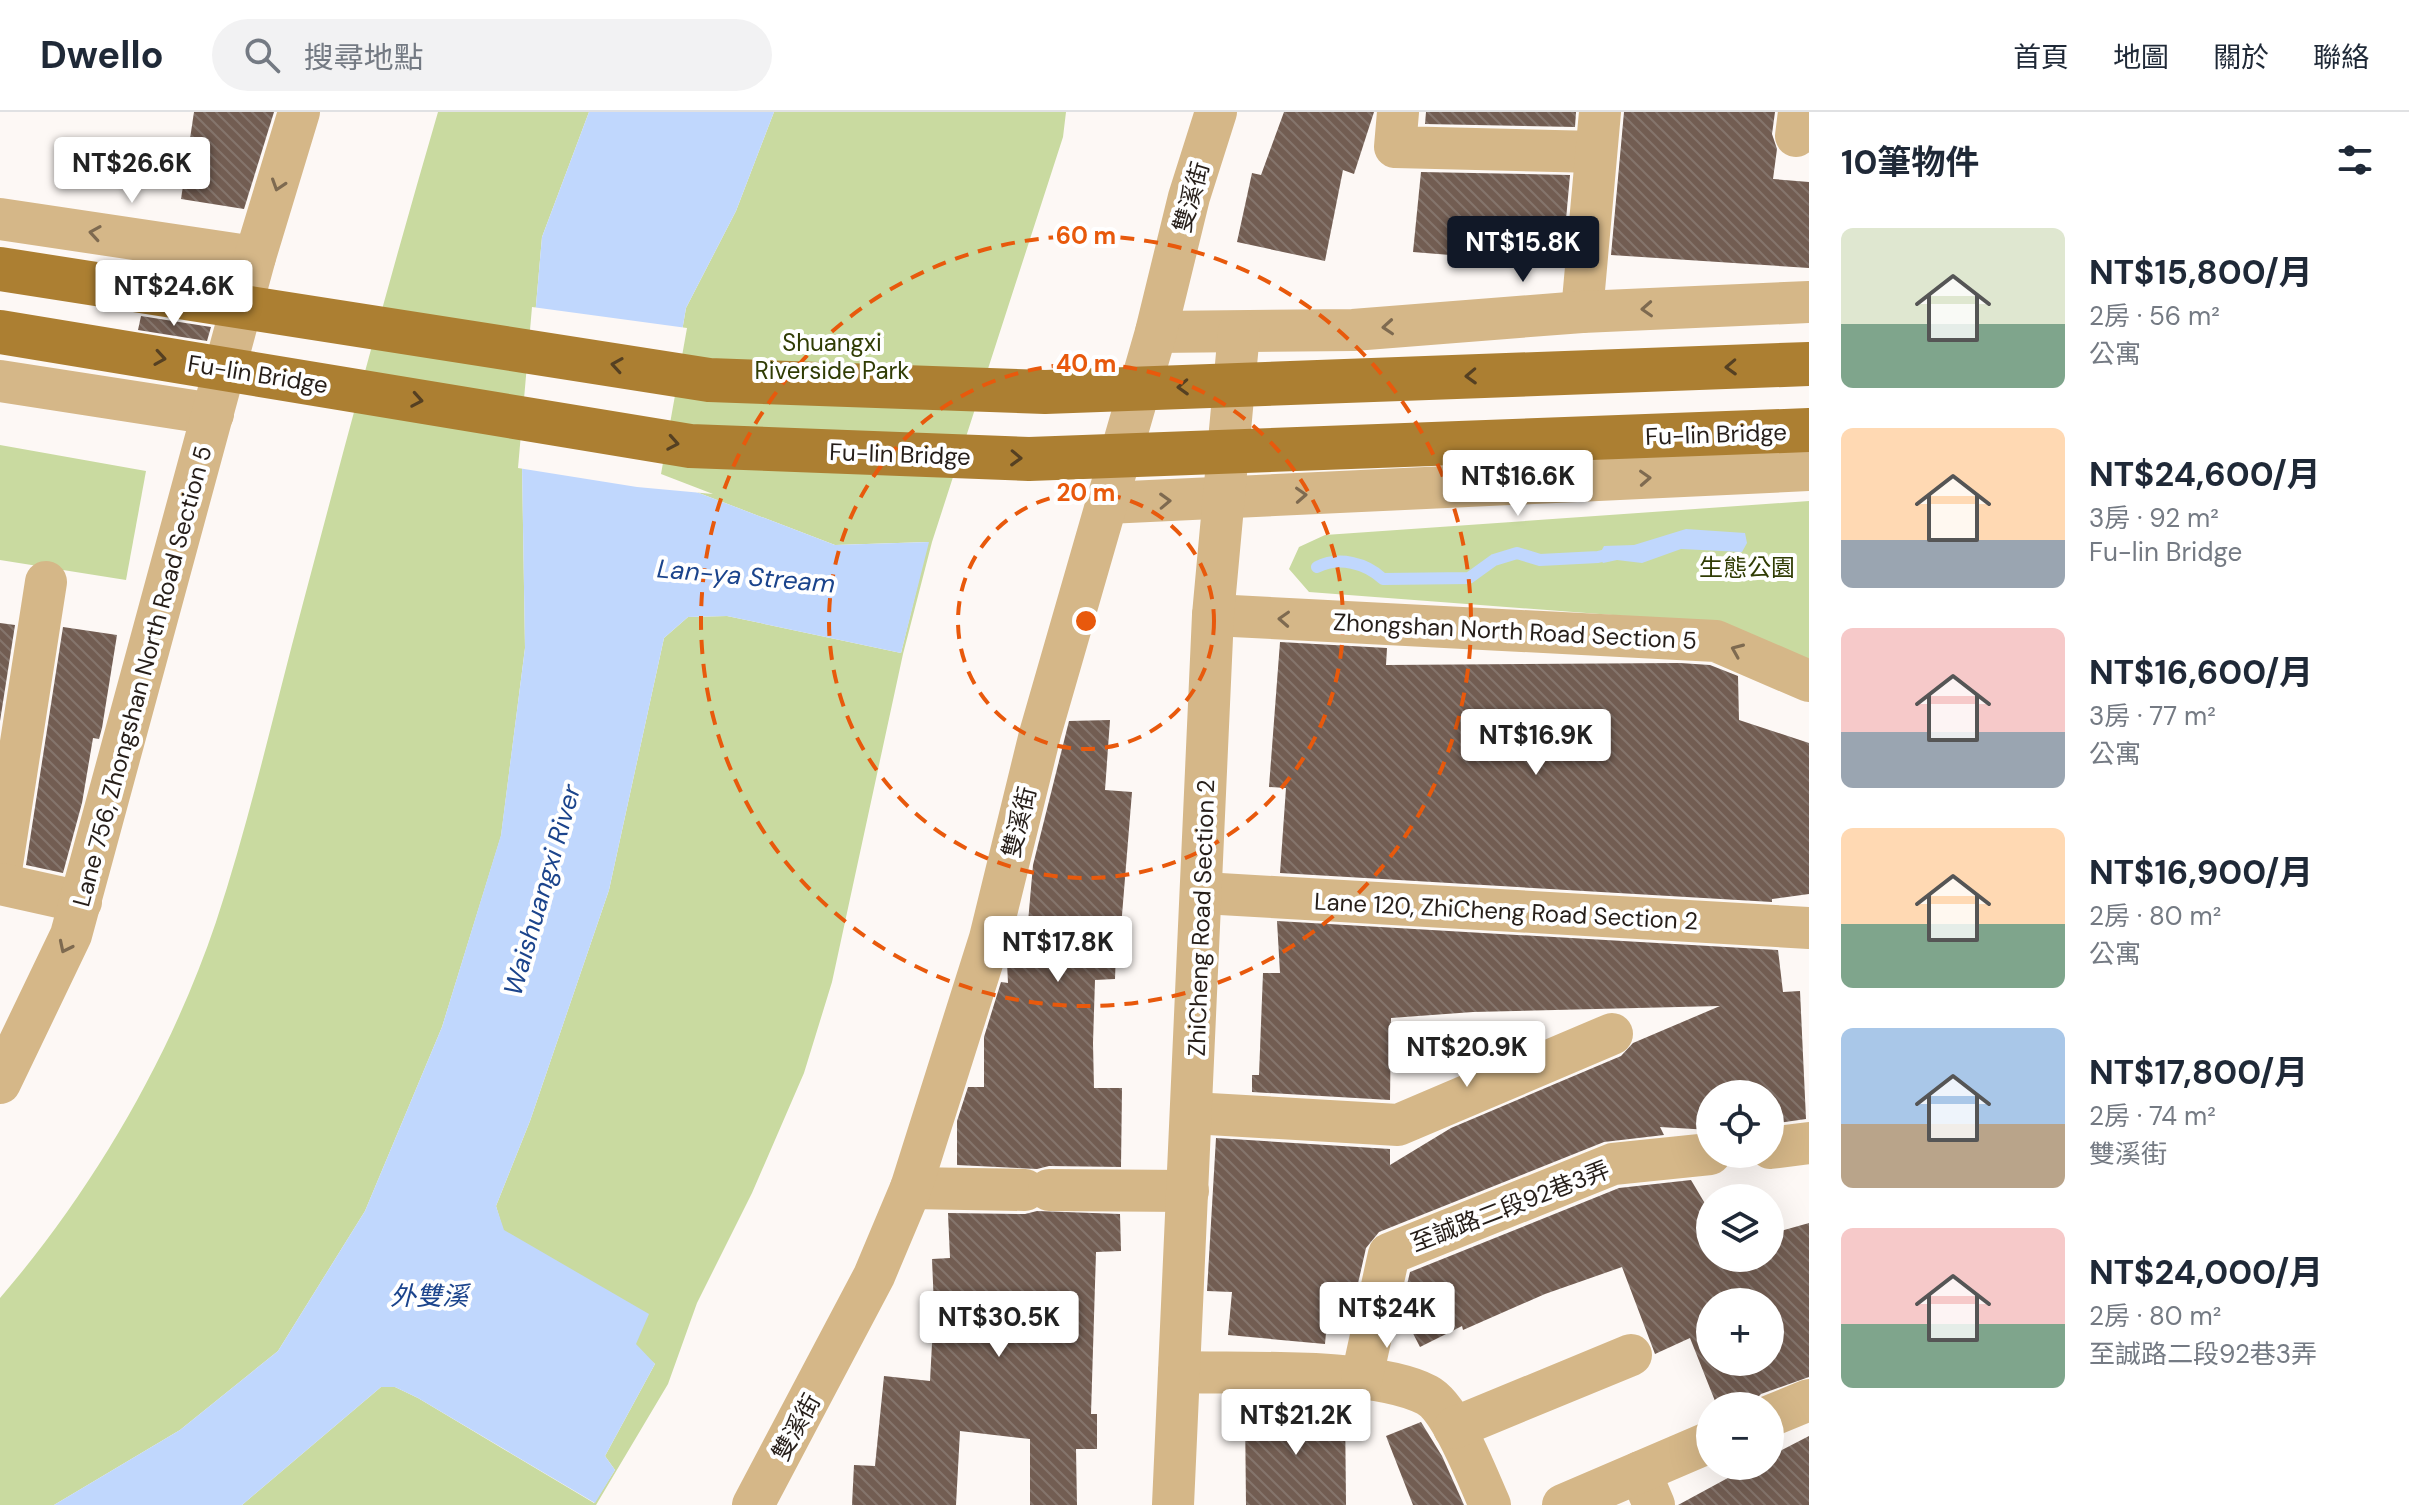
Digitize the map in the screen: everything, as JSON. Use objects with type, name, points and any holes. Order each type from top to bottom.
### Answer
[{"type":"main road","points":[[0,269],[709,380],[1045,392],[1809,364]]},
{"type":"main road","name":"Fu-lin Bridge","points":[[0,332],[690,446],[1029,459],[1809,430]]},
{"type":"street","name":"Lane 756, Zhongshan North Road Section 5","points":[[0,1083],[71,935],[255,257],[299,112]]},
{"type":"street","name":"雙溪街","points":[[753,1505],[874,1276],[911,1188],[990,938],[1040,734],[1156,332],[1189,197],[1216,112]]},
{"type":"street","points":[[1398,112],[1395,147],[1598,132],[1582,312]]},
{"type":"street","points":[[0,219],[255,257]]},
{"type":"street","points":[[1156,332],[1353,330],[1582,312],[1809,302]]},
{"type":"street","name":"ZhiCheng Road Section 2","points":[[1173,1505],[1203,893],[1213,615],[1239,332]]},
{"type":"street","points":[[0,381],[213,414]]},
{"type":"street","points":[[1107,503],[1223,500],[1809,470]]},
{"type":"street","points":[[0,877],[46,582]]},
{"type":"street","name":"Zhongshan North Road Section 5","points":[[1213,615],[1716,641],[1809,681]]},
{"type":"street","points":[[0,884],[81,902]]},
{"type":"street","name":"Lane 120, ZhiCheng Road Section 2","points":[[1203,893],[1809,928]]},
{"type":"street","points":[[1192,1113],[1398,1125],[1612,1034]]},
{"type":"street","points":[[1784,1146],[1809,1143]]},
{"type":"street","name":"至誠路二段92巷3弄","points":[[1362,1377],[1389,1254],[1613,1164],[1696,1155]]},
{"type":"street","points":[[911,1188],[1188,1191]]},
{"type":"street","points":[[1454,1428],[1631,1355]]},
{"type":"street","points":[[1179,1372],[1362,1377],[1429,1395],[1454,1428],[1490,1505]]},
{"type":"street","points":[[1784,1410],[1809,1400]]},
{"type":"street","points":[[1563,1505],[1647,1488],[1696,1452]]},
{"type":"green space","points":[[438,112],[589,112],[542,237],[522,464],[525,648],[501,836],[442,1027],[365,1211],[278,1351],[180,1430],[54,1505],[0,1505],[0,1298],[67,1213],[126,1120],[176,1023],[216,922],[240,844]]},
{"type":"green space","name":"Shuangxi Riverside Park","points":[[774,112],[1066,112],[1063,137],[932,542],[903,654],[832,982],[804,1073],[752,1193],[697,1303],[668,1384],[596,1505],[242,1505],[381,1387],[395,1387],[418,1398],[594,1503],[615,1470],[605,1456],[655,1364],[503,1230],[496,1206],[530,1121],[609,890],[664,638],[688,617],[727,616],[901,653],[928,542],[835,545],[657,477],[686,308],[736,211]]},
{"type":"green space","points":[[0,445],[146,471],[126,580],[0,560]]},
{"type":"green space","name":"生態公園","points":[[1809,501],[1809,659],[1718,623],[1309,592],[1289,569],[1299,547],[1325,535]]},
{"type":"water","name":"外雙溪","points":[[589,112],[774,112],[736,211],[686,308],[657,477],[835,545],[929,542],[901,653],[727,616],[688,617],[664,638],[609,890],[530,1121],[496,1206],[504,1230],[649,1314],[636,1344],[655,1364],[605,1456],[615,1470],[595,1503],[418,1398],[395,1387],[381,1387],[242,1505],[54,1505],[180,1430],[278,1351],[365,1211],[442,1027],[501,835],[525,648],[522,464],[542,237]]},
{"type":"water","points":[[1686,529],[1745,533],[1747,543],[1742,552],[1681,549],[1642,563],[1617,560],[1603,563],[1598,557],[1604,546],[1634,545]]},
{"type":"pier","points":[[532,307],[687,328],[661,474],[713,494],[637,487],[518,468]]},
{"type":"building","points":[[194,112],[274,112],[244,209],[181,199]]},
{"type":"building","points":[[1284,112],[1374,112],[1354,174],[1343,170],[1325,261],[1237,242],[1252,173],[1261,175]]},
{"type":"building","points":[[1426,112],[1576,112],[1575,127],[1425,124]]},
{"type":"building","points":[[1624,112],[1775,112],[1772,134],[1777,149],[1773,179],[1809,182],[1809,268],[1611,255]]},
{"type":"building","points":[[1421,172],[1570,175],[1562,264],[1413,252]]},
{"type":"building","points":[[141,316],[211,327],[207,341],[138,330]]},
{"type":"building","points":[[0,623],[15,625],[0,721]]},
{"type":"building","points":[[63,627],[117,635],[102,728],[99,739],[93,738],[82,803],[63,873],[26,865]]},
{"type":"building","points":[[1280,642],[1387,648],[1386,665],[1680,663],[1710,665],[1738,676],[1739,720],[1809,743],[1809,894],[1772,899],[1772,902],[1280,873],[1286,788],[1269,787]]},
{"type":"building","points":[[1110,720],[1105,790],[1132,792],[1115,979],[1095,980],[1094,1088],[1122,1088],[1121,1167],[1049,1166],[1037,1169],[957,1165],[957,1121],[968,1087],[984,1087],[984,1037],[1001,982],[1008,983],[1007,963],[1013,945],[1026,945],[1033,865],[1069,721]]},
{"type":"building","points":[[1277,921],[1778,950],[1783,992],[1800,991],[1806,1119],[1784,1122],[1784,1080],[1696,1080],[1696,1129],[1660,1127],[1664,1135],[1604,1142],[1379,1232],[1366,1248],[1354,1301],[1329,1299],[1325,1344],[1228,1335],[1232,1292],[1207,1291],[1216,1138],[1390,1149],[1390,1165],[1451,1128],[1621,1056],[1633,1043],[1720,1006],[1473,1012],[1391,1018],[1390,1100],[1252,1092],[1252,1075],[1259,1075],[1263,973],[1280,973]]},
{"type":"building","points":[[1691,1180],[1696,1188],[1696,1272],[1784,1272],[1784,1230],[1809,1223],[1809,1377],[1767,1392],[1711,1392],[1705,1376],[1784,1376],[1784,1288],[1696,1288],[1696,1353],[1690,1338],[1655,1354],[1622,1267],[1545,1294],[1463,1330],[1462,1326],[1420,1347],[1401,1310],[1410,1272],[1619,1188]]},
{"type":"building","points":[[1037,1211],[1120,1214],[1121,1251],[1096,1252],[1091,1414],[1097,1414],[1097,1449],[1076,1449],[1077,1505],[1030,1505],[1030,1439],[960,1431],[956,1505],[852,1505],[854,1465],[875,1466],[884,1376],[930,1381],[934,1307],[932,1259],[950,1258],[948,1213],[1025,1214]]},
{"type":"building","points":[[1345,1408],[1346,1505],[1246,1505],[1245,1409]]},
{"type":"building","points":[[1421,1422],[1442,1456],[1464,1505],[1413,1505],[1386,1436]]},
{"type":"building","points":[[1809,1436],[1809,1505],[1678,1505],[1724,1480],[1784,1480],[1784,1449]]},
{"type":"waterway","points":[[1317,567],[1334,562],[1352,563],[1369,569],[1383,579],[1469,578],[1494,560],[1517,553],[1540,560],[1598,557],[1614,553]]},
{"type":"water label","name":"Lan-ya Stream","points":[[746,576]]},
{"type":"water label","name":"Waishuangxi River","points":[[542,890]]}]
